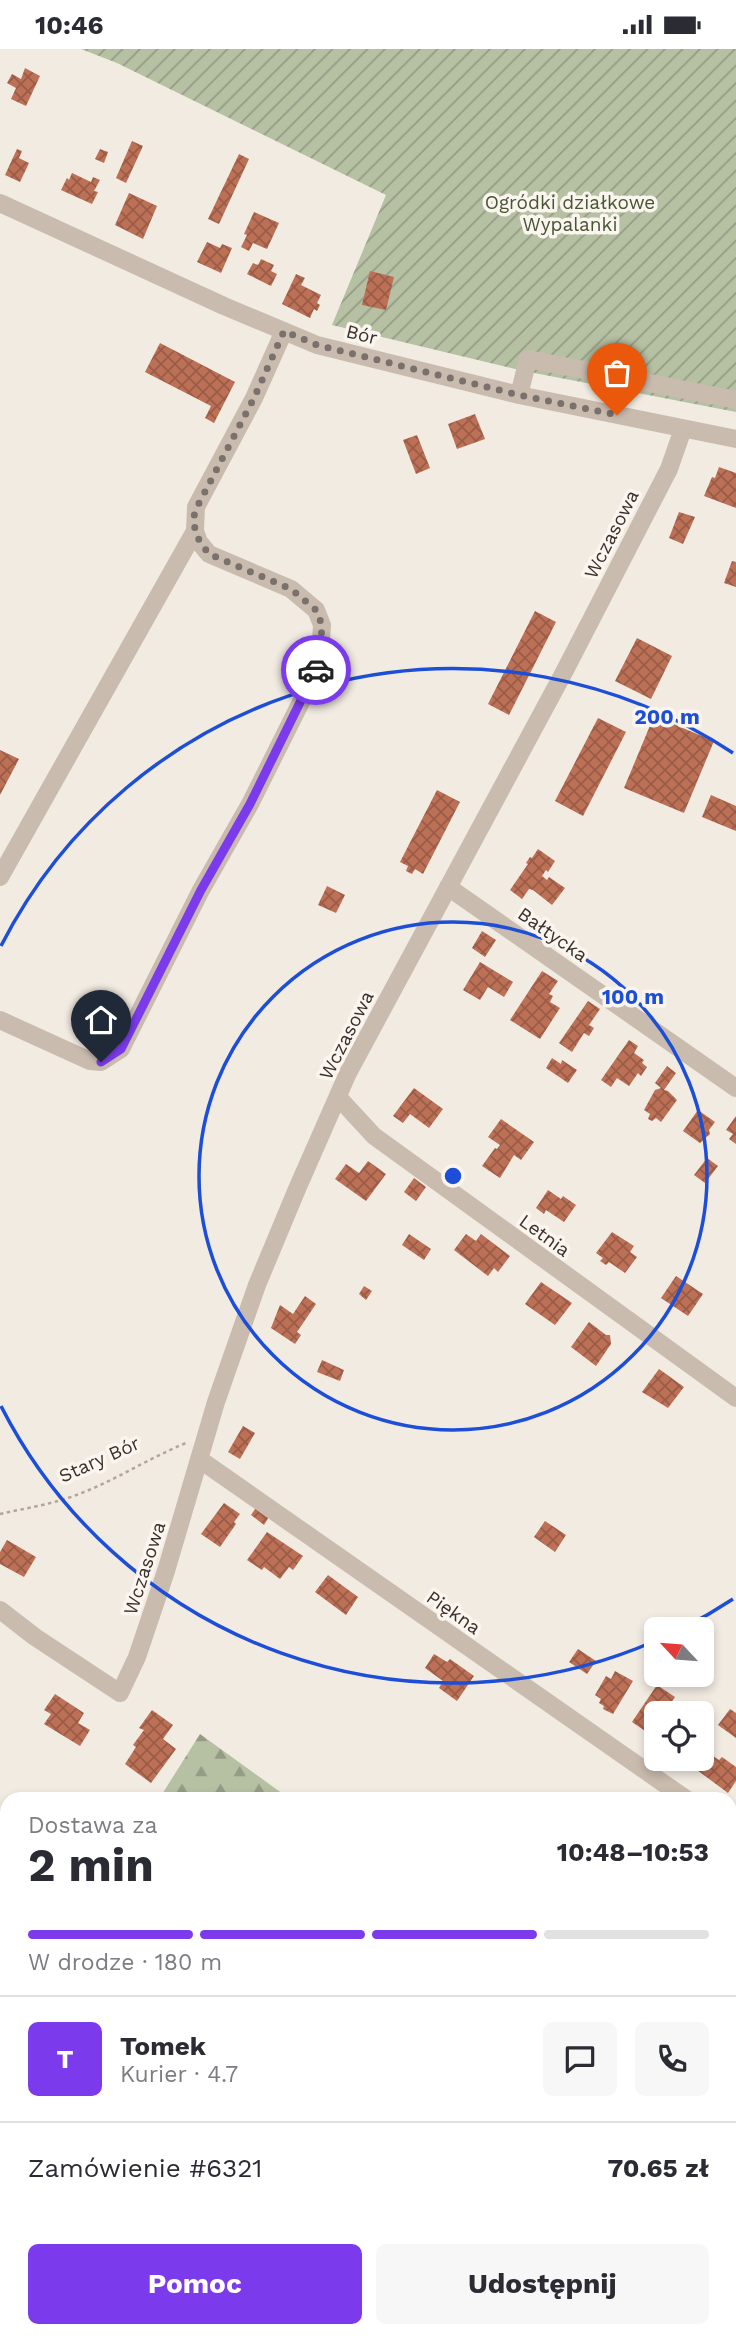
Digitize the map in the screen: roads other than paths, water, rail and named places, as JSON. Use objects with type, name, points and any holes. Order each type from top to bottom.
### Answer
[{"type":"street","name":"Bór","points":[[0,202],[224,306],[317,345],[519,395],[736,439]]},
{"type":"street","points":[[0,1020],[90,1061],[101,1062],[121,1049],[316,672],[322,625],[316,610],[291,589],[209,554],[195,531],[194,516],[197,507],[254,398],[284,331]]},
{"type":"street","points":[[519,395],[528,359],[736,400]]},
{"type":"street","name":"Wczasowa","points":[[0,1610],[35,1637],[120,1693],[137,1657],[208,1428],[257,1285],[348,1073],[562,675],[669,468],[683,429]]},
{"type":"street","points":[[0,877],[195,531]]},
{"type":"street","name":"Bałtycka","points":[[448,887],[736,1088]]},
{"type":"street","name":"Letnia","points":[[338,1097],[374,1136],[736,1398]]},
{"type":"street","name":"Piękna","points":[[199,1459],[675,1792]]},
{"type":"park label","name":"Ogródki działkowe Wypalanki","points":[[570,213]]}]
